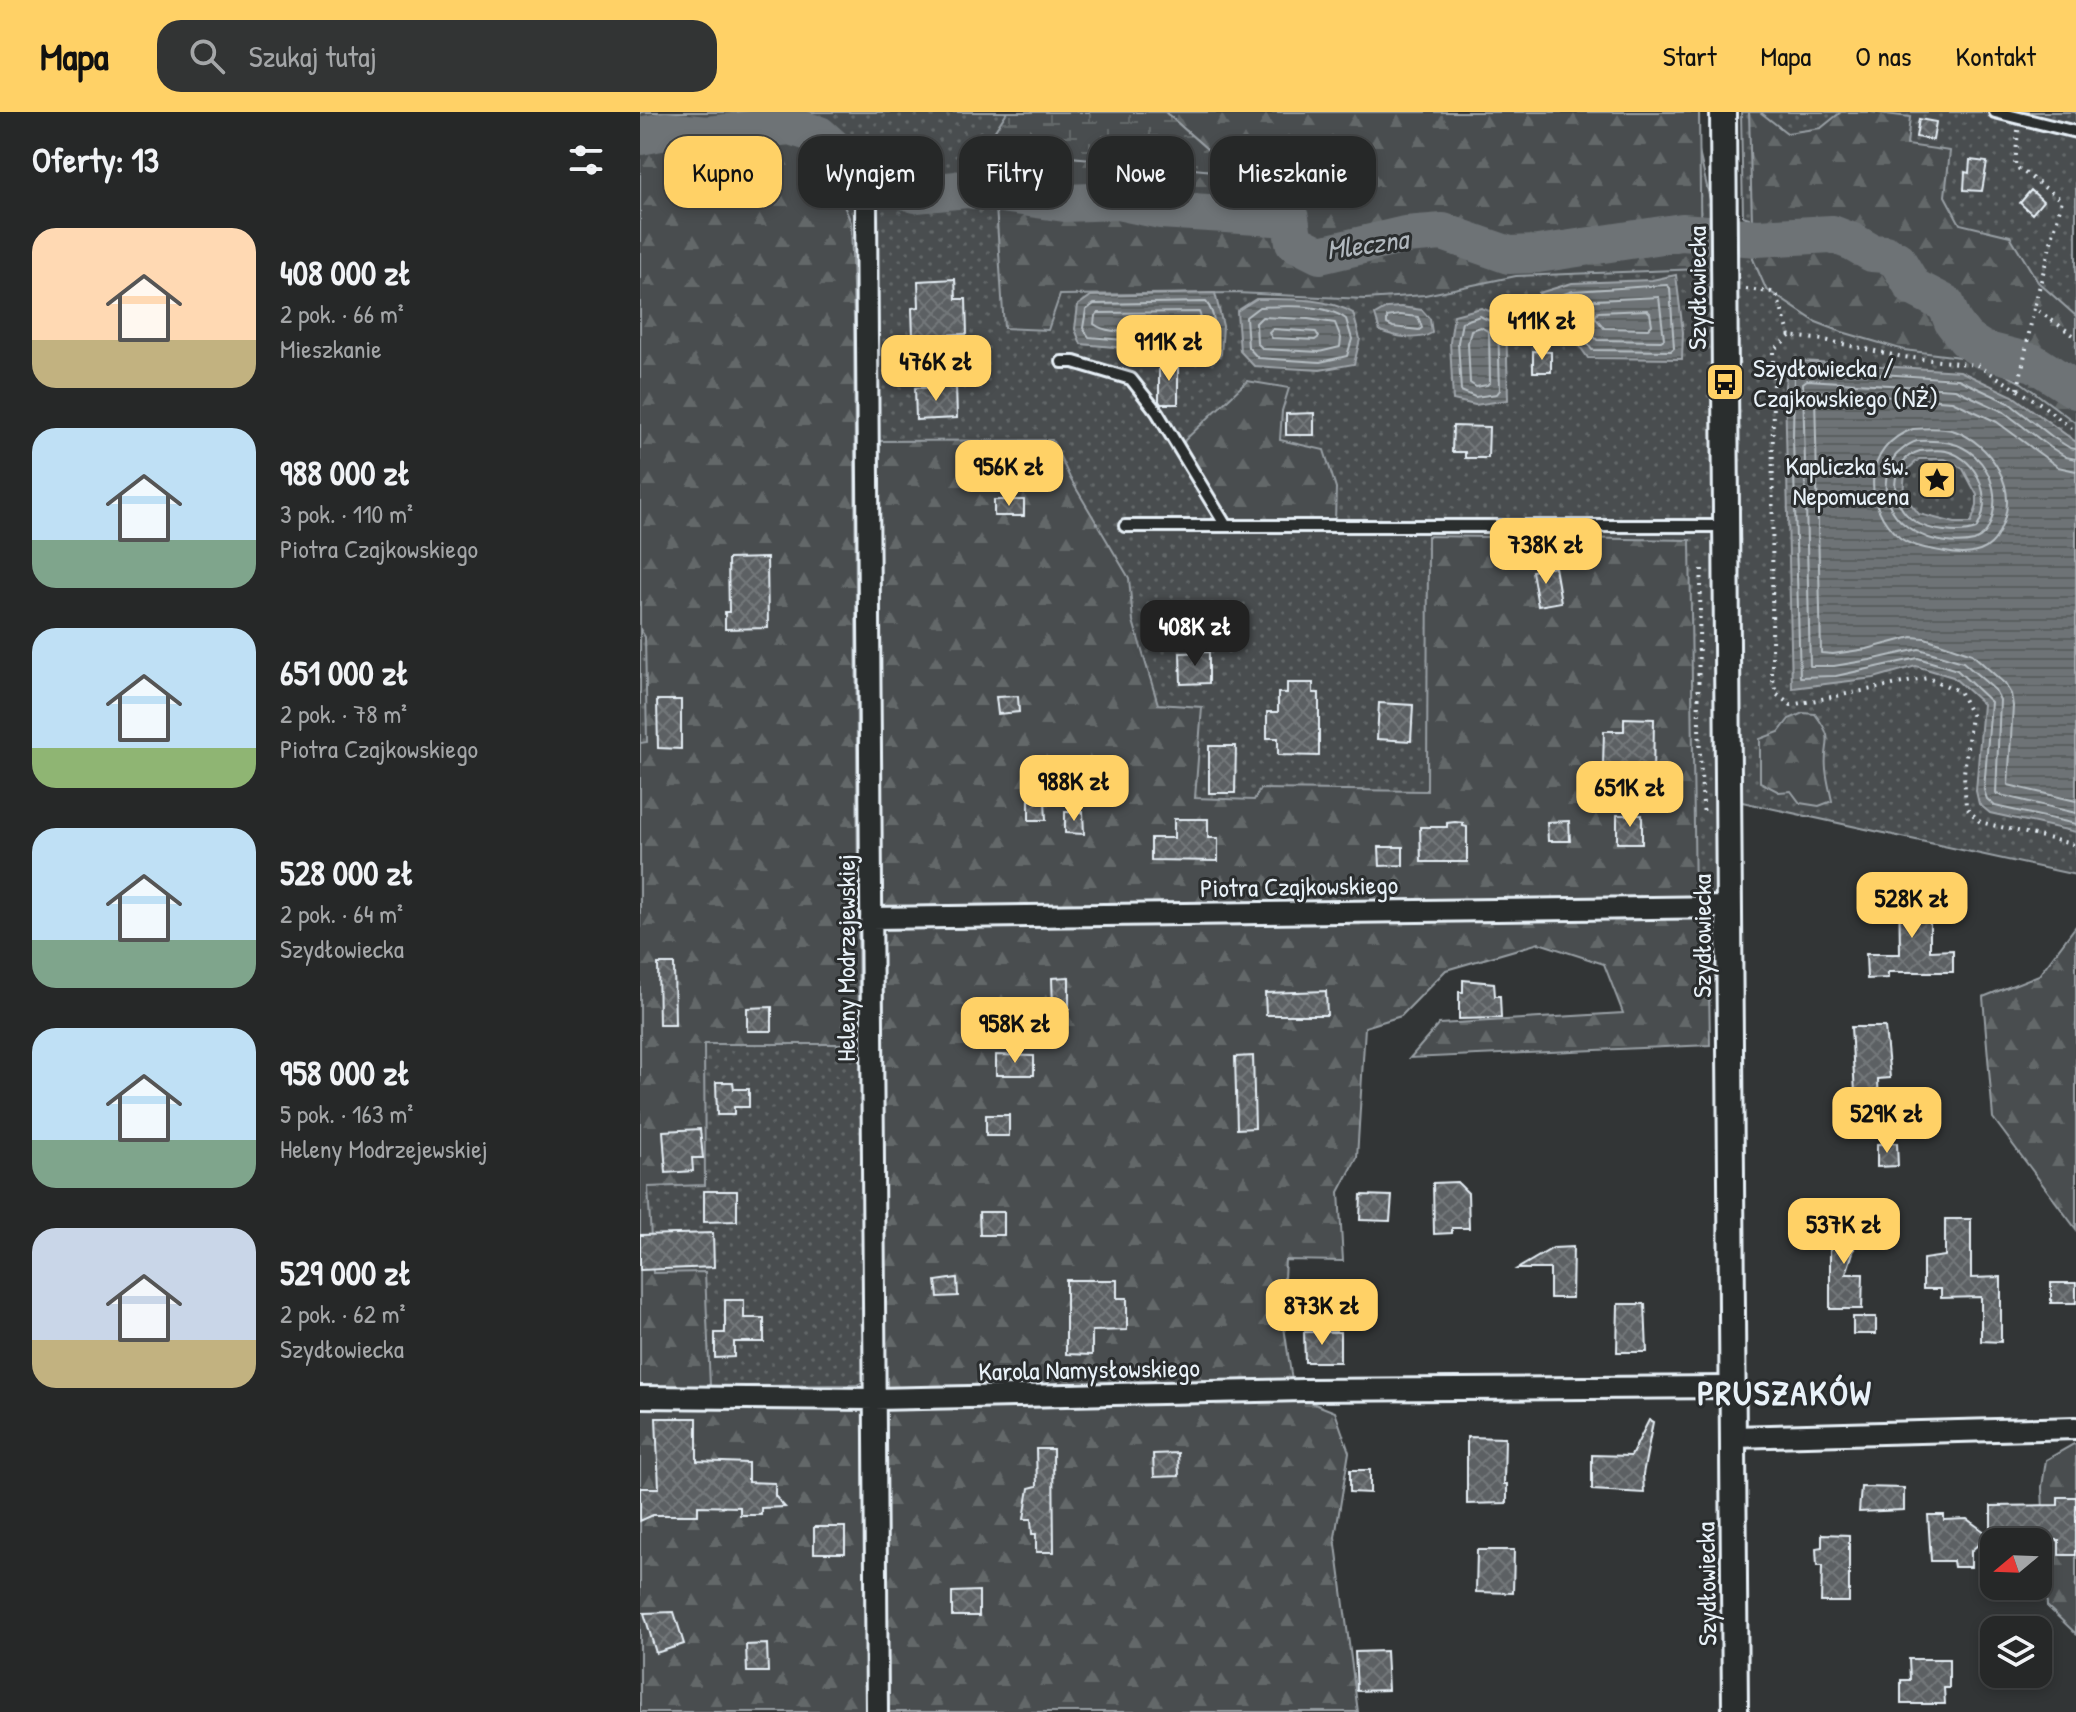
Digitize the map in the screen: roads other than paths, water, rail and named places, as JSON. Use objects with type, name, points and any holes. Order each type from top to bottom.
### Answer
[{"type":"street","name":"Szydłowiecka","points":[[1723,112],[1735,1712]]},
{"type":"street","name":"Heleny Modrzejewskiej","points":[[866,208],[877,1712]]},
{"type":"street","name":"Piotra Czajkowskiego","points":[[871,918],[1729,907]]},
{"type":"street","name":"Karola Namysłowskiego","points":[[640,1397],[875,1399],[1287,1390],[1732,1387]]},
{"type":"street","points":[[1733,1437],[2076,1428]]},
{"type":"lane","points":[[1995,112],[2076,132]]},
{"type":"lane","points":[[1062,362],[1074,362],[1131,379],[1157,412],[1226,526]]},
{"type":"lane","points":[[1125,526],[1727,526]]},
{"type":"water","points":[[1676,275],[1683,332],[1682,359],[1588,358],[1566,327],[1543,312],[1539,293],[1572,283],[1652,280]]},
{"type":"water","points":[[1215,293],[1223,326],[1221,354],[1214,361],[1175,358],[1159,351],[1081,344],[1075,329],[1078,305],[1091,296]]},
{"type":"water","points":[[1256,299],[1318,302],[1353,313],[1360,339],[1354,364],[1320,370],[1254,366],[1240,351],[1237,311]]},
{"type":"water","points":[[1387,308],[1422,310],[1430,319],[1432,333],[1407,337],[1380,331],[1375,315]]},
{"type":"water","points":[[1481,308],[1506,317],[1508,400],[1475,405],[1453,400],[1450,342],[1454,315]]},
{"type":"water","points":[[1801,361],[1960,371],[2013,396],[2076,442],[2076,832],[1990,813],[1979,804],[1976,791],[1983,704],[1953,677],[1916,666],[1874,678],[1792,688],[1787,367]],"holes":[[[1919,459],[1945,459],[1963,469],[1977,495],[1971,523],[1955,523],[1919,514],[1903,494],[1905,472]]]},
{"type":"waterway","name":"Mleczna","points":[[640,136],[665,131],[707,135],[790,126],[819,135],[855,167],[877,180],[916,194],[967,189],[1065,203],[1117,201],[1160,210],[1290,218],[1294,242],[1320,255],[1405,235],[1443,232],[1509,255],[1538,254],[1682,232],[1757,238],[1832,234],[1872,253],[1885,254],[1897,260],[1913,287],[1946,304],[1953,322],[1966,339],[1983,350],[2034,363],[2076,390]]},
{"type":"place","name":"Szydłowiecka / Czajkowskiego (NŻ)","points":[[1725,382]]},
{"type":"place","name":"Kapliczka św. Nepomucena","points":[[1937,480]]},
{"type":"district","name":"PRUSZAKÓW","points":[[1785,1393]]}]
